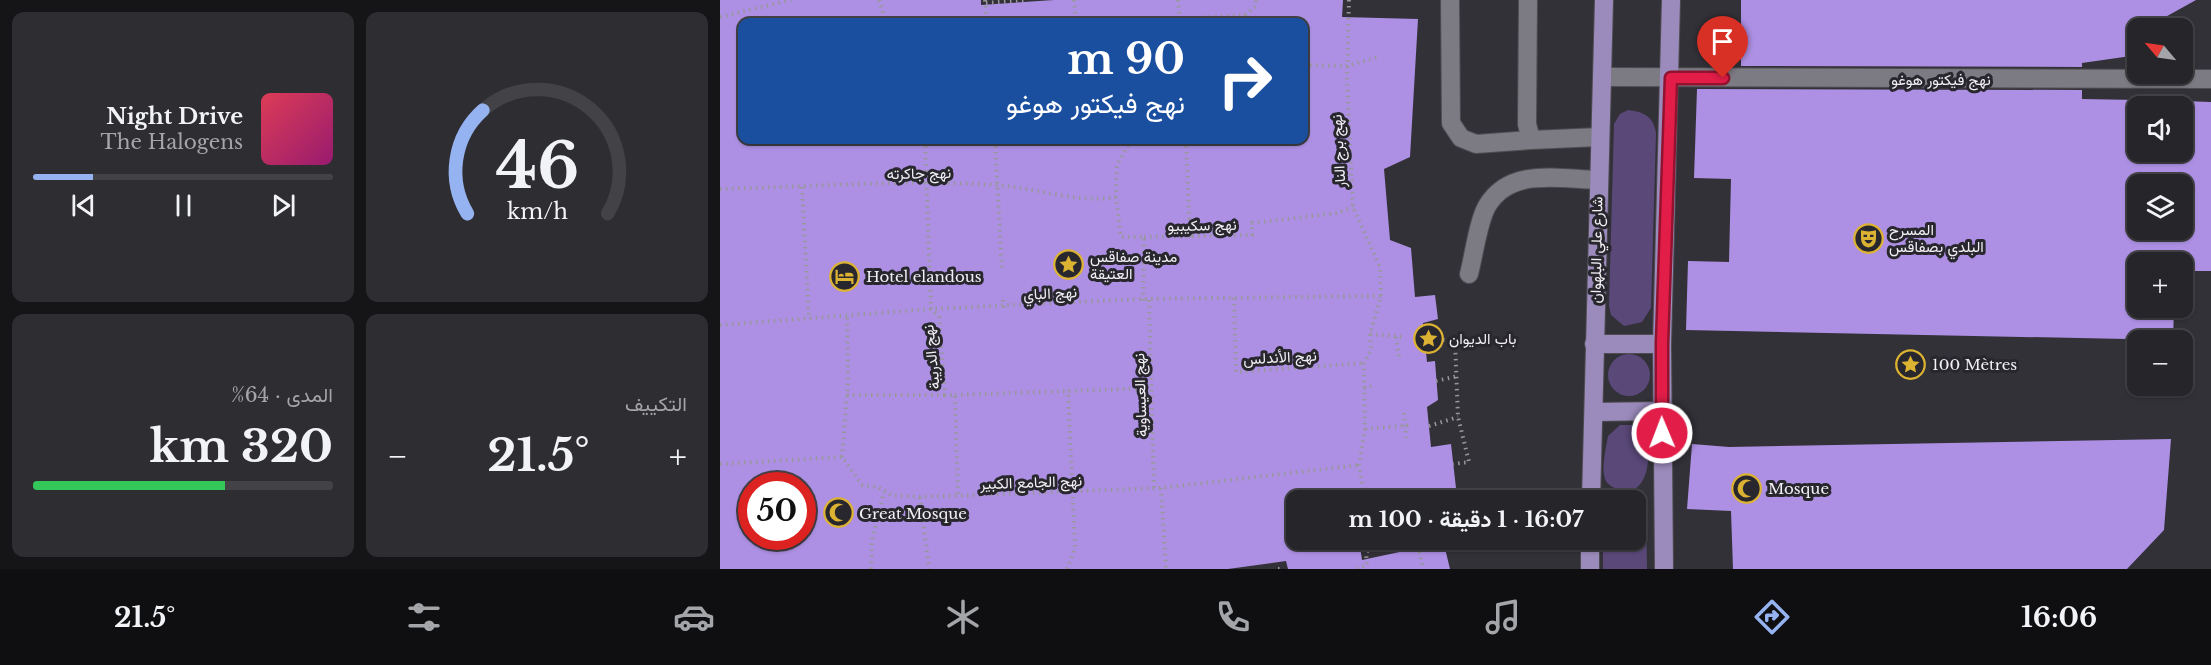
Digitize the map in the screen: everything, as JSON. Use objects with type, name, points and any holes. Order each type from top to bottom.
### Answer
[{"type":"main road","name":"شارع علي البلهوان","points":[[1591,490],[1597,180],[1604,0]]},
{"type":"main road","points":[[1664,569],[1662,344],[1671,78],[1671,0]]},
{"type":"main road","points":[[1594,344],[1662,344]]},
{"type":"main road","points":[[1594,412],[1662,411]]},
{"type":"main road","points":[[1590,550],[1590,569]]},
{"type":"street","points":[[1450,0],[1451,123],[1461,138],[1476,144],[1599,137]]},
{"type":"street","points":[[1528,0],[1527,124],[1531,140]]},
{"type":"street","name":"نهج فيكتور هوغو","points":[[1602,76],[2211,79]]},
{"type":"street","points":[[1469,274],[1486,208],[1501,188],[1525,178],[1597,180]]},
{"type":"path","points":[[720,16],[791,0]]},
{"type":"path","points":[[879,0],[885,18]]},
{"type":"path","points":[[987,18],[986,2],[1026,0]]},
{"type":"path","points":[[1074,0],[1076,18]]},
{"type":"path","points":[[1178,0],[1179,18]]},
{"type":"path","points":[[1212,18],[1245,15],[1256,6],[1256,0]]},
{"type":"path","name":"نهج برج النار","points":[[1349,0],[1347,66],[1353,207],[1380,267],[1381,296],[1370,334],[1371,350],[1364,363],[1365,429],[1359,465],[1363,490]]},
{"type":"path","points":[[1308,65],[1347,66],[1378,57]]},
{"type":"path","name":"نهج الدريبة","points":[[925,144],[931,309],[939,317],[945,395],[955,395],[958,497]]},
{"type":"path","points":[[995,144],[1002,271]]},
{"type":"path","points":[[1129,144],[1117,165],[1116,197],[1121,237],[1144,237],[1143,301]]},
{"type":"path","points":[[1186,144],[1190,238]]},
{"type":"path","name":"نهج جاكرته","points":[[720,189],[928,184],[996,185],[1030,192],[1116,197]]},
{"type":"path","points":[[802,187],[809,319]]},
{"type":"path","name":"نهج سكيبيو","points":[[1144,237],[1252,236],[1252,223],[1338,213],[1353,207]]},
{"type":"path","name":"نهج الباي","points":[[720,325],[931,309],[1004,308],[1149,300],[1381,296]]},
{"type":"path","name":"نهج الأندلس","points":[[1234,298],[1236,372],[1364,363]]},
{"type":"path","points":[[1003,300],[1004,308]]},
{"type":"path","name":"نهج العيساوية","points":[[1149,300],[1154,488]]},
{"type":"path","points":[[720,464],[842,457],[847,395],[847,316]]},
{"type":"path","points":[[1370,334],[1405,337]]},
{"type":"path","points":[[1396,337],[1399,357]]},
{"type":"path","points":[[1425,338],[1455,341],[1458,417],[1469,462],[1453,464]]},
{"type":"path","points":[[1436,381],[1458,376]]},
{"type":"path","points":[[1364,388],[1373,386]]},
{"type":"path","points":[[955,395],[1152,388]]},
{"type":"path","points":[[1067,569],[1076,548],[1068,390]]},
{"type":"path","points":[[847,395],[945,395]]},
{"type":"path","points":[[1404,413],[1403,426],[1406,438]]},
{"type":"path","points":[[1429,426],[1458,417]]},
{"type":"path","points":[[1365,429],[1412,425]]},
{"type":"path","name":"نهج الجامع الكبير","points":[[842,457],[862,485],[878,487],[891,495],[920,497],[1161,489],[1359,465]]},
{"type":"path","points":[[1161,489],[1166,569]]},
{"type":"path","points":[[871,569],[872,540],[884,492]]},
{"type":"path","points":[[920,497],[929,569]]},
{"type":"path","points":[[1357,569],[1367,565],[1368,550]]},
{"type":"path","points":[[1419,550],[1423,569]]},
{"type":"shaded area","points":[[1628,110],[1647,116],[1653,123],[1656,133],[1651,308],[1642,322],[1624,326],[1611,315],[1609,306],[1614,124],[1620,114]]},
{"type":"shaded area","points":[[1629,354],[1644,360],[1650,375],[1644,390],[1629,396],[1614,390],[1608,375],[1614,360]]},
{"type":"shaded area","points":[[1620,425],[1634,425],[1647,433],[1649,451],[1646,472],[1643,480],[1632,490],[1620,490],[1606,481],[1604,458],[1608,436]]},
{"type":"shaded area","points":[[1646,503],[1647,569],[1603,569],[1603,550],[1646,550]]},
{"type":"building","name":"مدينة صفاقس العتيقة","points":[[720,0],[981,0],[981,5],[1054,0],[1343,0],[1342,17],[1418,19],[1410,157],[1384,169],[1390,240],[1411,248],[1415,297],[1435,295],[1438,319],[1423,323],[1427,362],[1435,361],[1438,400],[1427,407],[1431,447],[1451,444],[1456,490],[1286,490],[1286,550],[1360,550],[1362,560],[1409,550],[1445,550],[1450,569],[1288,569],[1286,561],[1228,569],[720,569]]},
{"type":"building","points":[[1741,0],[2196,0],[2164,18],[2127,18],[2127,57],[2082,63],[2082,67],[1741,66]]},
{"type":"building","points":[[1697,89],[2082,90],[2082,99],[2127,100],[2127,162],[2193,162],[2193,101],[2211,102],[2211,271],[2193,271],[2193,252],[2127,252],[2127,318],[2174,318],[2173,330],[2127,330],[2127,339],[1686,330],[1688,261],[1729,262],[1731,179],[1694,178]]},
{"type":"building","points":[[2171,439],[2164,530],[2127,569],[1733,569],[1731,511],[1687,509],[1692,444],[1729,447]]},
{"type":"place","name":"المسرح البلدي بصفاقس","points":[[1868,238]]},
{"type":"place","name":"مدينة صفاقس العتيقة","points":[[1069,265]]},
{"type":"place","name":"Hotel elandous","points":[[845,276]]},
{"type":"place","name":"باب الديوان","points":[[1428,338]]},
{"type":"place","name":"100 Mètres","points":[[1911,364]]},
{"type":"place","name":"Mosque","points":[[1747,488]]},
{"type":"place","name":"Great Mosque","points":[[838,513]]},
{"type":"route","points":[[1662,433],[1662,344],[1671,78],[1723,78]]}]
